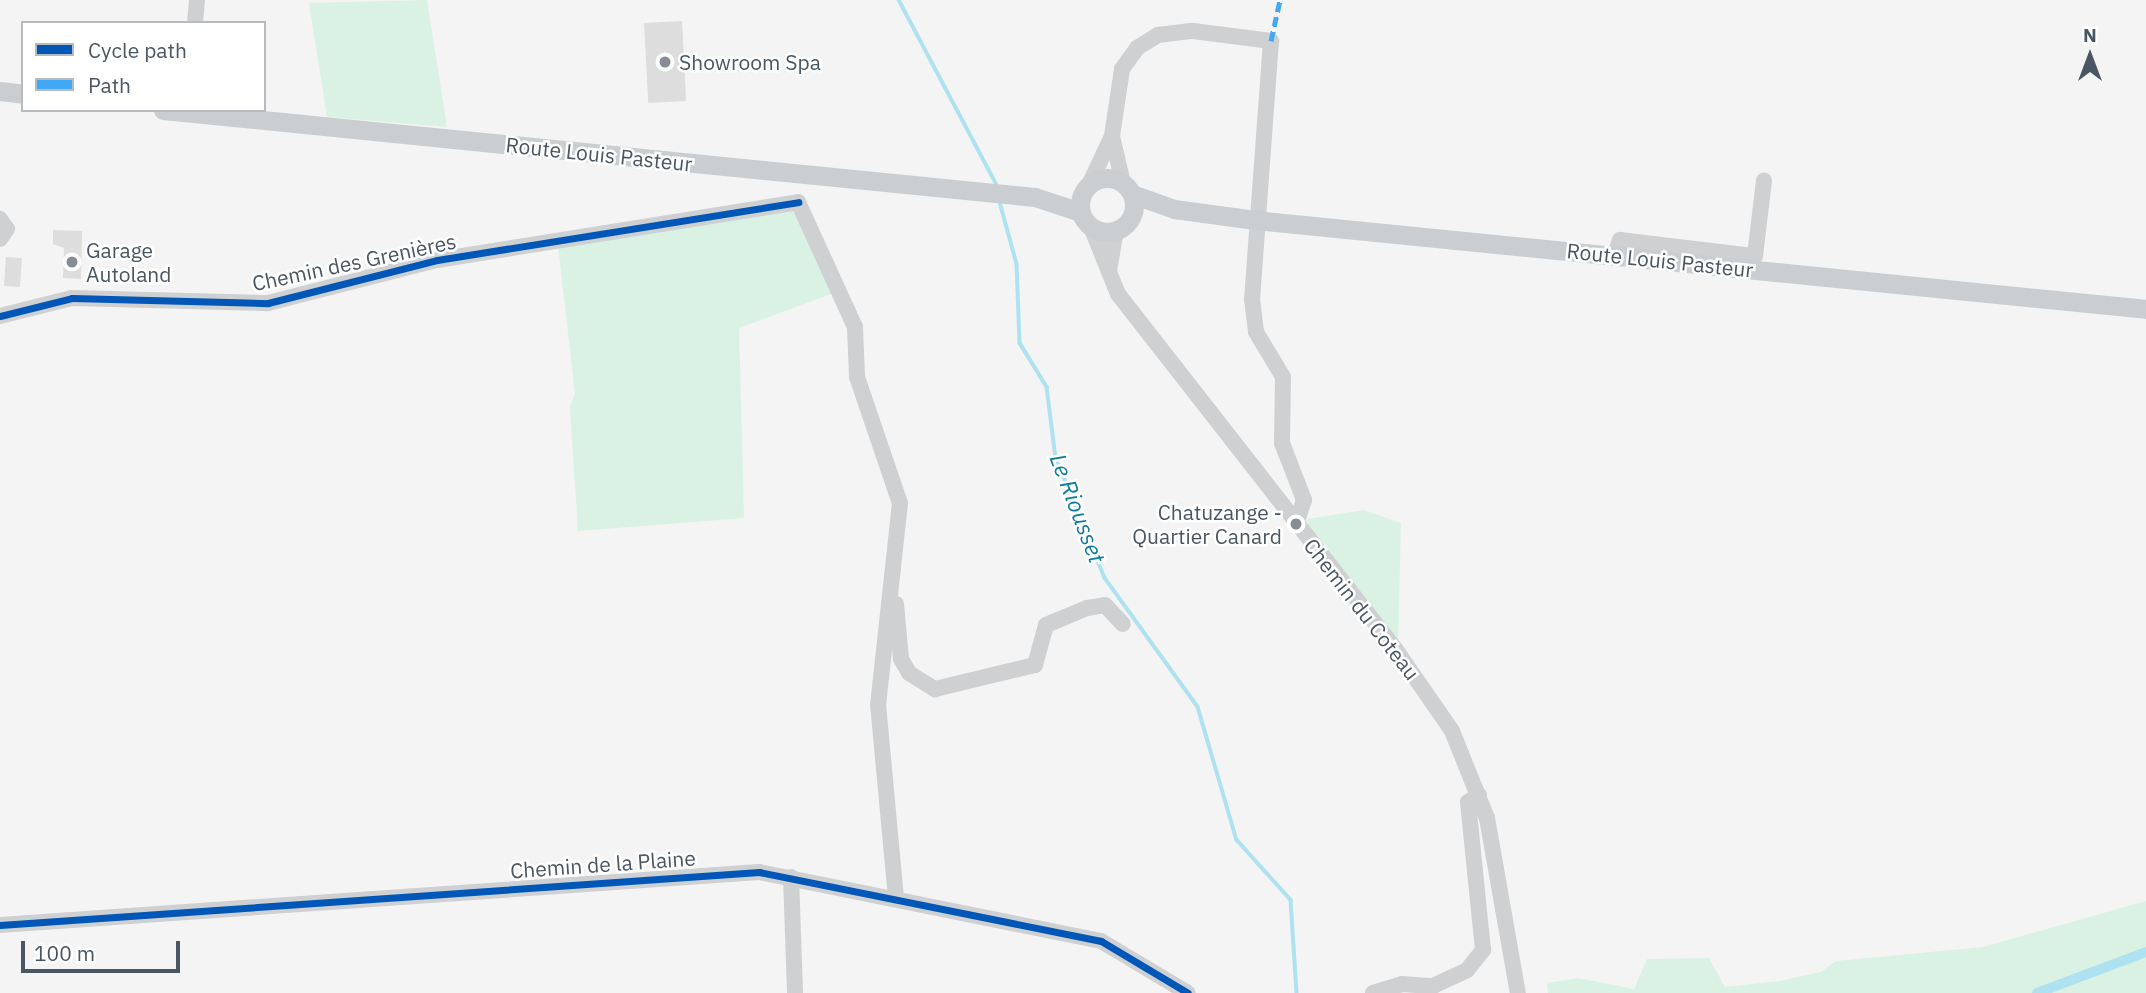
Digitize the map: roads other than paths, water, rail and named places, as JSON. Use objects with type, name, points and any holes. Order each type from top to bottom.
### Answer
[{"type":"main road","points":[[0,91],[21,94]]},
{"type":"main road","name":"Route Louis Pasteur","points":[[194,112],[998,195],[1035,197],[1088,185],[1107,177],[1174,209],[1255,220],[2146,309]]},
{"type":"main road","points":[[1086,219],[1088,185]]},
{"type":"main road","points":[[1123,224],[1128,188]]},
{"type":"main road","name":"Route Louis Pasteur","points":[[1035,197],[1086,219],[1123,224],[1174,209]]},
{"type":"street","points":[[195,21],[197,0]]},
{"type":"street","points":[[1088,185],[1112,136],[1122,69],[1147,40],[1193,31],[1271,41],[1255,220],[1256,332],[1283,377],[1282,443],[1304,500],[1296,524]]},
{"type":"street","points":[[1112,136],[1128,188]]},
{"type":"street","points":[[1615,256],[1620,240],[1755,256],[1764,181]]},
{"type":"street","name":"Chemin des Grenières","points":[[0,316],[72,298],[268,303],[437,260],[798,202],[855,327],[857,377],[900,503],[897,565]]},
{"type":"street","points":[[0,219],[6,229],[0,239]]},
{"type":"street","name":"Chemin du Coteau","points":[[1086,219],[1118,294],[1174,370],[1431,697],[1479,795],[1518,993]]},
{"type":"street","points":[[1109,271],[1123,224]]},
{"type":"street","points":[[897,565],[901,659],[928,688],[1035,665],[1046,625],[1087,608],[1105,605],[1123,624]]},
{"type":"street","points":[[897,565],[878,704],[897,897]]},
{"type":"street","points":[[1373,993],[1402,985],[1433,986],[1467,970],[1483,950],[1468,802],[1479,795]]},
{"type":"street","name":"Chemin de la Plaine","points":[[0,925],[727,873],[791,877],[1101,941],[1188,993]]},
{"type":"street","points":[[791,877],[795,993]]},
{"type":"waterway","points":[[899,0],[998,187]]},
{"type":"waterway","name":"Le Riousset","points":[[1000,202],[1017,264],[1020,343],[1047,387],[1056,458],[1105,578],[1198,707],[1237,840],[1291,900],[1297,993]]},
{"type":"waterway","points":[[2037,993],[2146,952]]},
{"type":"place","name":"Showroom Spa","points":[[665,62]]},
{"type":"place","name":"Garage Autoland","points":[[72,262]]},
{"type":"place","name":"Chatuzange - Quartier Canard","points":[[1296,524]]}]
